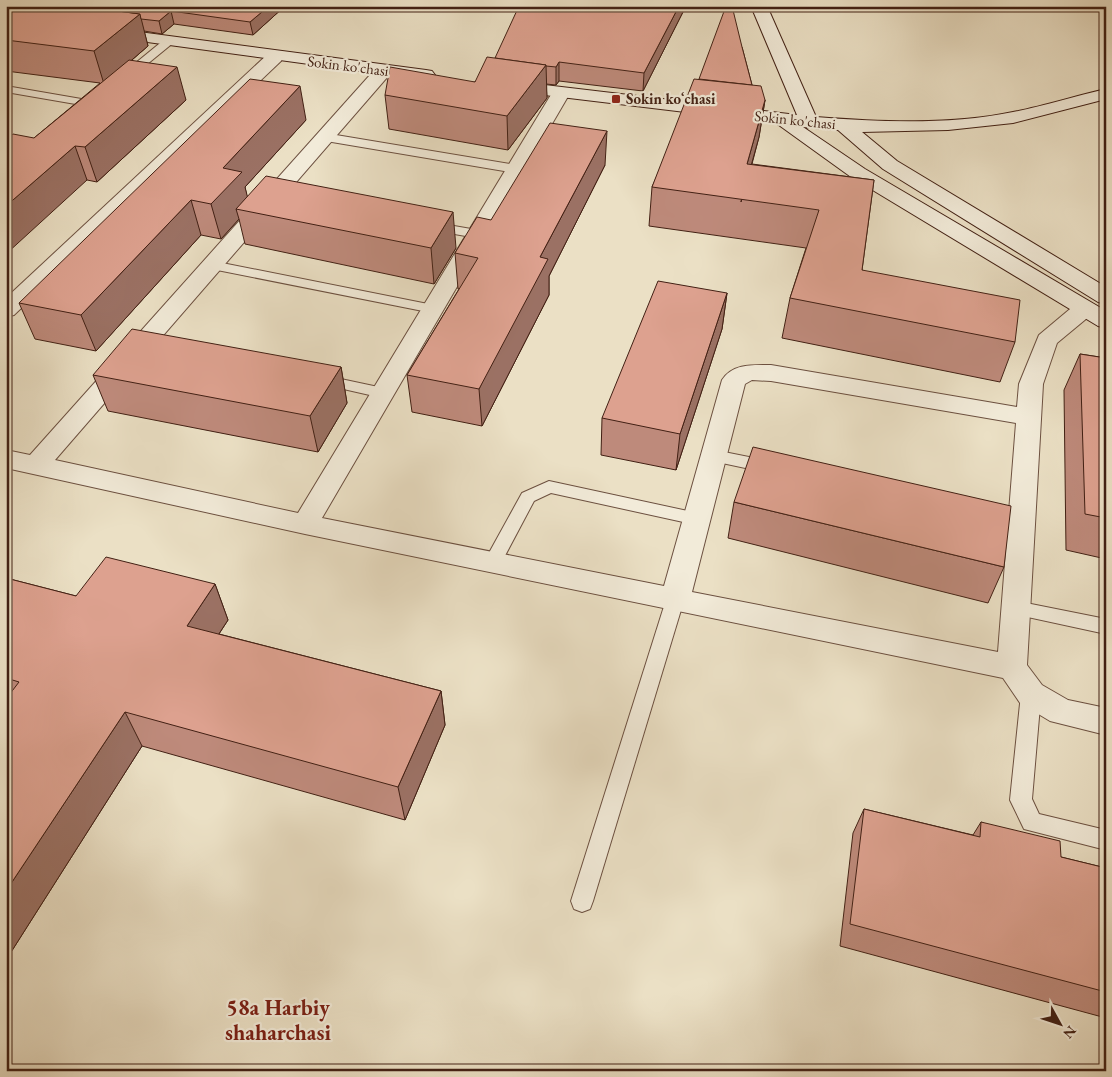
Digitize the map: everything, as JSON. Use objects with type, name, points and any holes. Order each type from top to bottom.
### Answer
[{"type":"street","points":[[759,6],[809,122]]},
{"type":"street","name":"Sokin ko'chasi","points":[[93,31],[275,57],[443,78]]},
{"type":"street","points":[[6,310],[275,57]]},
{"type":"street","points":[[36,465],[154,344],[212,265],[282,198],[324,137],[384,70]]},
{"type":"street","name":"Sokin ko'chasi","points":[[492,84],[809,122],[873,127],[948,125],[1013,118],[1106,94]]},
{"type":"street","points":[[305,524],[561,93]]},
{"type":"street","points":[[780,118],[858,173],[1099,309]]},
{"type":"street","points":[[843,125],[890,165],[1099,309]]},
{"type":"street","points":[[1099,309],[1047,340],[1031,384],[1029,416],[1013,515],[1016,608],[1012,667],[1031,694],[1061,712],[1106,722]]},
{"type":"street","points":[[675,600],[734,380],[748,372],[771,373],[1029,416]]},
{"type":"street","points":[[6,459],[305,524],[1012,667]]},
{"type":"lane","points":[[116,85],[168,41]]},
{"type":"lane","points":[[6,89],[97,101],[79,116]]},
{"type":"lane","points":[[324,137],[516,169]]},
{"type":"lane","points":[[418,224],[477,234]]},
{"type":"lane","points":[[212,265],[433,309]]},
{"type":"lane","points":[[306,377],[383,394]]},
{"type":"lane","points":[[714,456],[781,469]]},
{"type":"lane","points":[[493,562],[528,497],[549,487],[696,519]]},
{"type":"lane","points":[[582,901],[675,600]]},
{"type":"lane","points":[[1016,608],[1106,627]]},
{"type":"lane","points":[[1031,694],[1021,800],[1032,822],[1106,840]]},
{"type":"building","points":[[6,6],[81,6],[140,14],[94,51],[6,40]]},
{"type":"building","points":[[81,6],[269,6],[250,22],[171,11],[159,21],[141,19],[140,14]]},
{"type":"building","points":[[519,6],[679,6],[644,73],[559,62],[556,67],[546,66],[495,58]]},
{"type":"building","points":[[726,6],[732,6],[752,85],[699,79]]},
{"type":"building","points":[[487,57],[546,65],[507,116],[385,95],[390,67],[475,82]]},
{"type":"building","points":[[129,60],[177,67],[85,147],[75,146],[6,206],[6,140],[13,134],[34,138]]},
{"type":"building","points":[[250,79],[300,86],[223,168],[242,172],[211,204],[191,200],[81,315],[19,303]]},
{"type":"building","points":[[694,79],[761,86],[765,100],[747,164],[874,180],[862,270],[1020,300],[1015,342],[790,298],[819,210],[652,187]]},
{"type":"building","points":[[550,123],[607,131],[540,257],[548,259],[479,389],[407,375],[478,258],[455,253],[477,217],[491,220]]},
{"type":"building","points":[[266,176],[453,212],[431,248],[236,209]]},
{"type":"building","points":[[658,281],[727,293],[680,434],[602,418]]},
{"type":"building","points":[[132,329],[341,367],[310,416],[93,375]]},
{"type":"building","points":[[1080,354],[1106,358],[1106,518],[1085,514]]},
{"type":"building","points":[[753,447],[1011,506],[1004,567],[734,502]]},
{"type":"building","points":[[106,557],[215,584],[187,626],[441,691],[398,787],[125,712],[6,891],[6,699],[19,682],[6,678],[6,578],[76,596]]},
{"type":"building","points":[[864,809],[980,837],[981,822],[1060,841],[1061,857],[1106,868],[1106,992],[850,924]]},
{"type":"place","name":"Sokin koʻchasi","points":[[616,99]]},
{"type":"district","name":"58a Harbiy shaharchasi","points":[[278,1020]]}]
